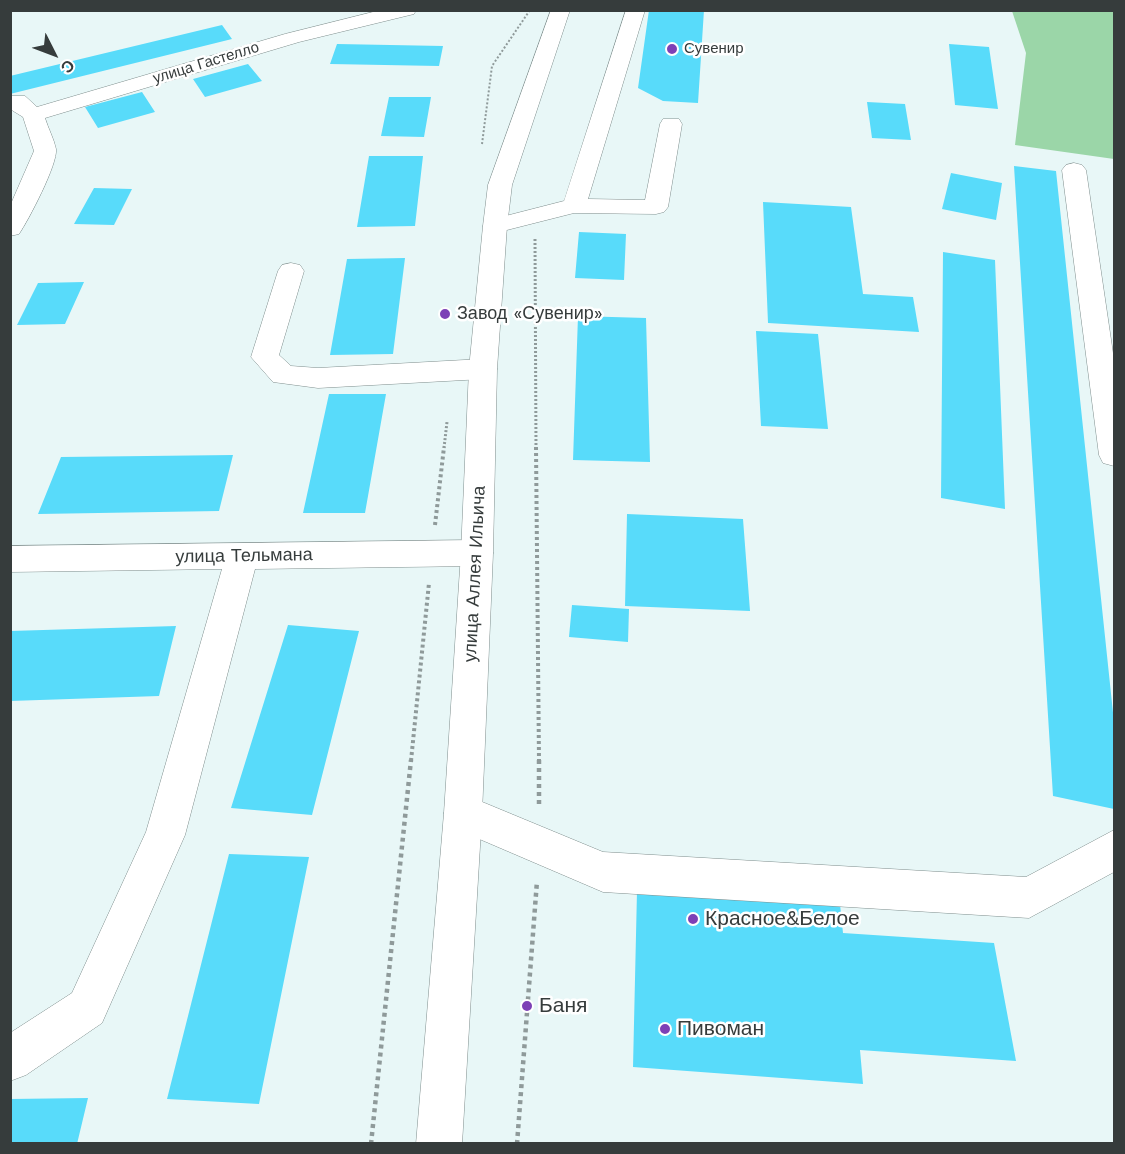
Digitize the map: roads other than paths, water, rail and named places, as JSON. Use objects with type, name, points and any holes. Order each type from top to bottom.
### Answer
[{"type":"main road","name":"улица Гастелло","points":[[33,115],[292,38],[407,10]]},
{"type":"main road","points":[[574,206],[636,10]]},
{"type":"main road","name":"улица Аллея Ильича","points":[[439,1143],[463,813],[477,553],[483,369],[495,226],[500,185],[560,12]]},
{"type":"main road","points":[[10,103],[17,101],[33,115],[45,151],[27,198],[10,229]]},
{"type":"main road","points":[[495,226],[574,206],[656,207],[671,124]]},
{"type":"main road","points":[[1074,170],[1114,455]]},
{"type":"main road","points":[[291,271],[265,357],[283,375],[318,378],[483,369]]},
{"type":"main road","name":"улица Тельмана","points":[[10,559],[477,553]]},
{"type":"main road","points":[[10,1059],[87,1008],[165,835],[242,556]]},
{"type":"main road","points":[[463,813],[603,872],[1029,898],[1114,850]]},
{"type":"place","name":"Сувенир","points":[[672,49]]},
{"type":"place","name":"Завод «Сувенир»","points":[[445,314]]},
{"type":"place","name":"Красное&Белое","points":[[693,919]]},
{"type":"place","name":"Баня","points":[[527,1006]]},
{"type":"place","name":"Пивоман","points":[[665,1029]]}]
